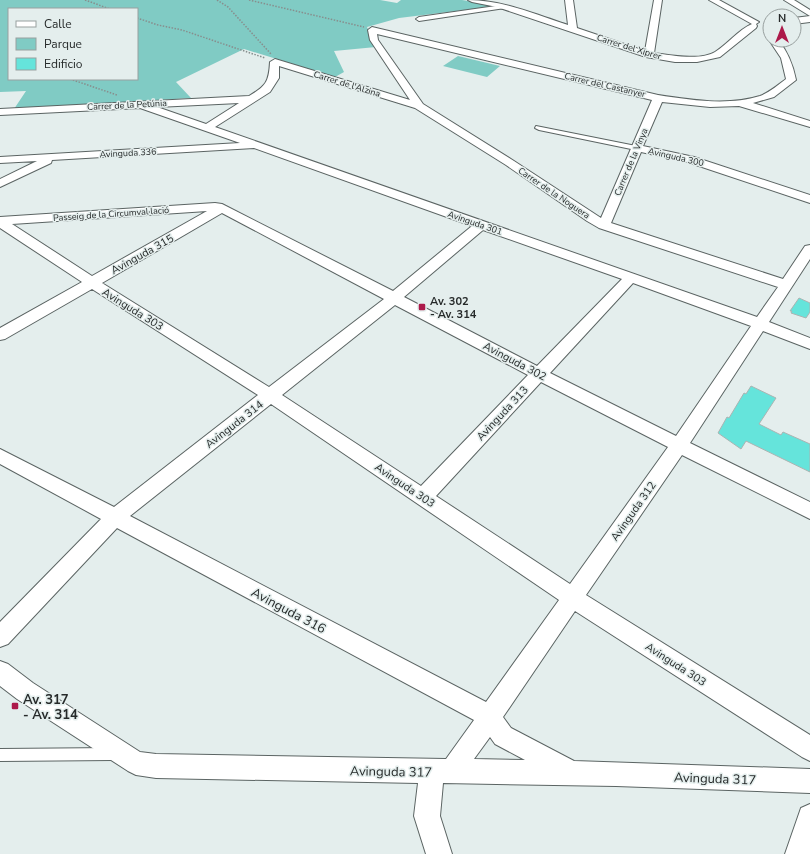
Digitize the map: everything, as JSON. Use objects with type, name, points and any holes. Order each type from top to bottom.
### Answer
[{"type":"street","name":"Carrer del Xiprer","points":[[472,0],[501,6],[649,55],[675,59],[706,58],[717,55],[761,28]]},
{"type":"street","points":[[569,0],[573,30]]},
{"type":"street","points":[[649,55],[658,0]]},
{"type":"street","points":[[714,0],[761,28]]},
{"type":"street","points":[[788,0],[810,14]]},
{"type":"street","points":[[419,19],[501,6]]},
{"type":"street","name":"Carrer del Castanyer","points":[[372,30],[658,98],[679,101],[739,103],[763,98],[779,90],[791,80],[789,64],[780,48]]},
{"type":"street","name":"Carrer de la Noguera","points":[[372,30],[374,40],[419,106],[510,163],[604,225],[786,285]]},
{"type":"street","points":[[208,128],[266,90],[274,78],[275,62]]},
{"type":"street","name":"Carrer de l'Alzina","points":[[275,62],[419,106]]},
{"type":"street","name":"Carrer de la Vinya","points":[[604,225],[658,98]]},
{"type":"street","name":"Carrer de la Petúnia","points":[[0,112],[253,99]]},
{"type":"street","points":[[739,103],[810,124]]},
{"type":"street","name":"Avinguda 301","points":[[140,104],[631,277],[760,324],[810,344]]},
{"type":"street","name":"Avinguda 300","points":[[539,128],[690,159],[810,199]]},
{"type":"street","name":"Avinguda 336","points":[[0,160],[256,145]]},
{"type":"street","points":[[0,183],[55,157]]},
{"type":"street","name":"Passeig de la Circumval·lació","points":[[0,221],[215,207],[222,208]]},
{"type":"street","name":"Avinguda 315","points":[[0,335],[222,208]]},
{"type":"street","name":"Avinguda 302","points":[[222,208],[395,297],[539,374],[810,511]]},
{"type":"street","name":"Avinguda 303","points":[[0,221],[92,282],[270,395],[573,598],[810,749]]},
{"type":"street","name":"Avinguda 314","points":[[0,637],[115,517],[395,297],[481,225]]},
{"type":"street","name":"Avinguda 312","points":[[442,771],[489,716],[573,598],[680,444],[810,248]]},
{"type":"street","name":"Avinguda 313","points":[[423,497],[631,277]]},
{"type":"street","name":"Avinguda 316","points":[[0,456],[489,716],[503,736],[558,765],[570,773]]},
{"type":"street","name":"Avinguda 317","points":[[0,672],[25,691],[136,763],[156,766],[570,773],[810,781]]},
{"type":"street","points":[[439,854],[427,816],[442,771]]},
{"type":"street","points":[[798,854],[810,817]]},
{"type":"lane","points":[[0,754],[122,754]]},
{"type":"path","points":[[85,0],[107,8]]},
{"type":"path","points":[[138,18],[158,25],[182,30],[275,62],[274,56],[245,25],[228,7],[217,0]]},
{"type":"path","points":[[249,0],[372,30]]},
{"type":"path","points":[[73,80],[105,90],[140,104]]},
{"type":"green space","points":[[0,0],[380,0],[397,3],[401,0],[462,0],[487,4],[489,7],[399,18],[367,27],[376,47],[334,51],[344,72],[335,77],[244,49],[176,82],[191,98],[14,109],[26,91],[0,92]]},
{"type":"green space","points":[[458,56],[500,66],[487,77],[443,66]]},
{"type":"building","points":[[799,298],[810,303],[810,312],[806,318],[791,313],[792,311],[790,311]]},
{"type":"building","points":[[751,386],[776,398],[759,424],[781,435],[783,432],[810,444],[810,472],[746,441],[741,449],[718,433],[727,417],[729,418],[744,393],[746,394]]},
{"type":"place","name":"Av. 302 - Av. 314","points":[[422,307]]},
{"type":"place","name":"Av. 317 - Av. 314","points":[[15,706]]}]
